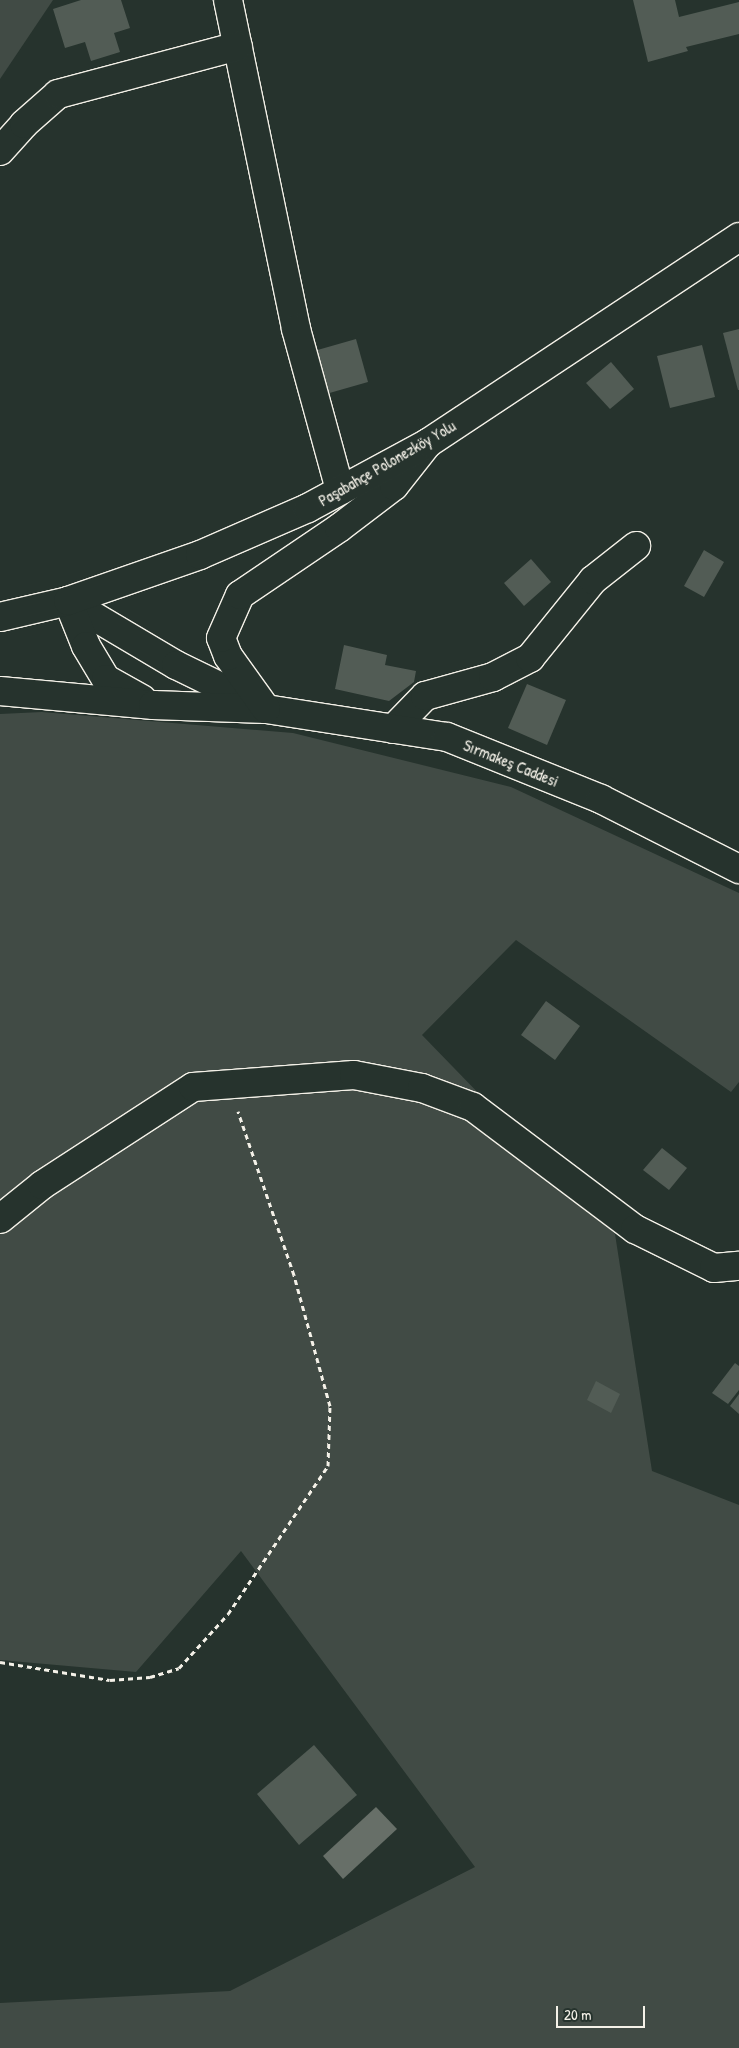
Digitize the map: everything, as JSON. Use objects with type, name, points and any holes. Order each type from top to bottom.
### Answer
[{"type":"main road","points":[[228,0],[296,329],[340,490]]},
{"type":"main road","points":[[0,151],[24,124],[58,94],[238,46]]},
{"type":"main road","name":"Paşabahçe Polonezköy Yolu","points":[[0,617],[68,601],[200,555],[308,508],[428,443],[739,237]]},
{"type":"main road","points":[[266,709],[228,656],[221,638],[240,595],[339,528],[394,486],[428,443]]},
{"type":"main road","points":[[393,729],[425,696],[493,676],[530,658],[593,580],[636,546]]},
{"type":"main road","points":[[68,601],[176,664],[266,709]]},
{"type":"main road","points":[[68,601],[86,646],[106,679],[153,705]]},
{"type":"main road","points":[[0,691],[153,705],[266,709]]},
{"type":"main road","name":"Sırmakeş Caddesi","points":[[266,709],[447,737],[601,799],[739,869]]},
{"type":"main road","points":[[0,1219],[42,1185],[193,1087],[354,1075],[422,1088],[473,1107],[634,1229],[714,1268],[739,1266]]},
{"type":"path","points":[[0,1662],[110,1680],[150,1677],[179,1668],[228,1614],[328,1466],[330,1406],[294,1275],[229,1085]]},
{"type":"shaded area","points":[[0,0],[53,0],[0,79]]},
{"type":"shaded area","points":[[42,712],[293,733],[511,787],[739,893],[739,1082],[731,1092],[516,940],[422,1035],[615,1234],[652,1471],[739,1505],[739,2048],[0,2048],[0,2003],[230,1991],[475,1867],[241,1551],[136,1672],[0,1660],[0,714]]},
{"type":"shaded area","points":[[376,1807],[397,1829],[343,1879],[323,1856]]},
{"type":"building","points":[[81,0],[121,0],[130,28],[114,33],[120,52],[91,61],[85,42],[65,48],[53,9]]},
{"type":"building","points":[[633,0],[675,0],[679,17],[739,2],[739,34],[686,47],[688,51],[648,62]]},
{"type":"building","points":[[739,329],[739,390],[738,390],[723,333]]},
{"type":"building","points":[[356,339],[368,382],[326,394],[314,351]]},
{"type":"building","points":[[702,345],[715,397],[670,408],[657,356]]},
{"type":"building","points":[[611,362],[634,389],[610,409],[586,383]]},
{"type":"building","points":[[704,550],[724,562],[704,597],[684,586]]},
{"type":"building","points":[[531,559],[551,582],[524,606],[504,583]]},
{"type":"building","points":[[344,645],[387,655],[385,665],[416,671],[414,682],[389,701],[335,689]]},
{"type":"building","points":[[527,684],[566,700],[547,745],[508,728]]},
{"type":"building","points":[[546,1001],[580,1026],[555,1060],[521,1035]]},
{"type":"building","points":[[662,1148],[687,1168],[669,1190],[643,1170]]},
{"type":"building","points":[[735,1363],[739,1366],[739,1390],[728,1404],[712,1393]]},
{"type":"building","points":[[596,1381],[620,1394],[611,1413],[587,1400]]},
{"type":"building","points":[[739,1394],[739,1414],[730,1406]]},
{"type":"building","points":[[314,1745],[357,1795],[299,1845],[257,1794]]}]
